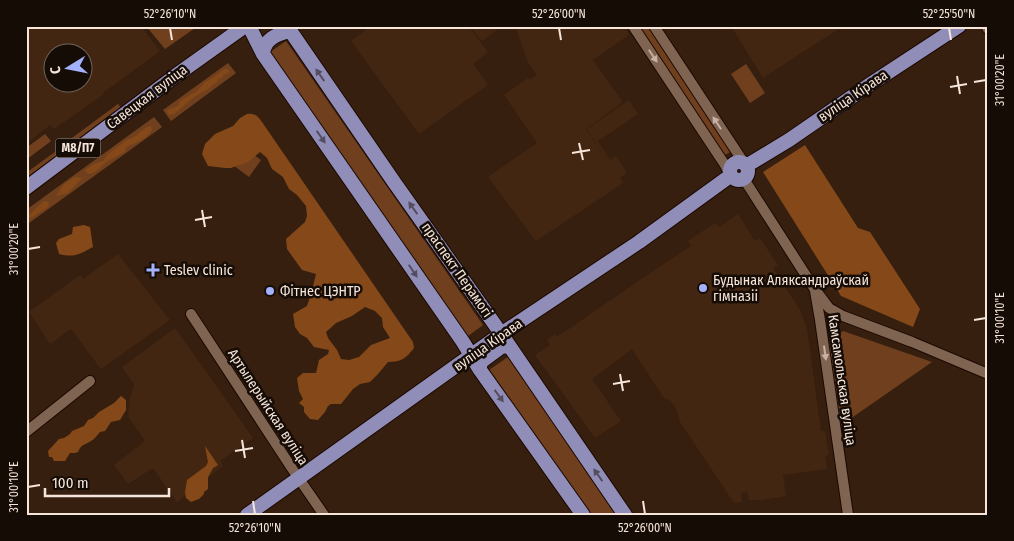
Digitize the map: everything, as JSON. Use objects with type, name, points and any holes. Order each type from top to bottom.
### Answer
[{"type":"main road","name":"Савецкая вуліца","points":[[26,188],[245,26]]},
{"type":"main road","points":[[249,26],[263,54],[480,370],[583,515]]},
{"type":"main road","name":"вуліца Кірава","points":[[247,515],[501,334],[639,242],[739,172],[790,140],[959,26]]},
{"type":"main road","points":[[263,54],[266,42],[289,29]]},
{"type":"main road","name":"праспект Перамогі","points":[[289,29],[625,515]]},
{"type":"main road","points":[[462,342],[476,343],[489,333],[493,328],[493,322]]},
{"type":"main road","points":[[480,370],[482,361],[501,347],[506,346],[510,348]]},
{"type":"street","name":"Камсамольская вуліца","points":[[633,26],[725,165],[739,172]]},
{"type":"street","name":"Камсамольская вуліца","points":[[655,27],[739,172],[814,288],[848,515]]},
{"type":"street","points":[[641,38],[655,27]]},
{"type":"street","points":[[814,288],[829,308],[844,316],[988,374]]},
{"type":"street","points":[[820,320],[824,309],[829,308]]},
{"type":"street","name":"Артылерыйская вуліца","points":[[191,314],[324,515]]},
{"type":"street","points":[[26,432],[90,380]]},
{"type":"shaded area","points":[[26,26],[141,26],[160,51],[54,129],[50,125],[26,144]]},
{"type":"shaded area","points":[[146,26],[198,26],[165,49]]},
{"type":"shaded area","points":[[371,26],[468,26],[488,52],[473,64],[488,85],[419,134],[351,41]]},
{"type":"shaded area","points":[[469,26],[502,26],[482,41]]},
{"type":"shaded area","points":[[514,26],[624,26],[629,35],[593,60],[623,102],[586,129],[611,166],[587,129],[629,100],[638,114],[598,141],[610,160],[616,156],[627,173],[620,178],[623,183],[536,241],[488,177],[537,143],[504,95],[528,78],[530,80],[537,75],[528,62]]},
{"type":"shaded area","points":[[639,26],[649,26],[732,151],[725,155]]},
{"type":"shaded area","points":[[731,26],[843,26],[763,78]]},
{"type":"shaded area","points":[[286,41],[483,325],[464,339],[269,53]]},
{"type":"shaded area","points":[[228,63],[236,73],[171,121],[163,110]]},
{"type":"shaded area","points":[[746,64],[765,93],[750,103],[731,74]]},
{"type":"shaded area","points":[[224,69],[228,69],[229,72],[174,114],[168,115],[167,110],[178,106],[180,101],[197,91],[205,82]]},
{"type":"shaded area","points":[[118,104],[122,109],[69,149],[65,143]]},
{"type":"shaded area","points":[[247,114],[252,114],[261,120],[413,342],[414,348],[406,357],[388,362],[370,382],[360,384],[353,389],[341,404],[331,404],[328,406],[318,420],[310,419],[304,412],[304,407],[299,403],[303,399],[299,391],[297,378],[303,373],[316,373],[319,360],[328,354],[329,350],[314,347],[307,338],[300,334],[295,327],[293,314],[307,306],[316,274],[302,270],[287,249],[286,239],[305,222],[307,216],[306,206],[289,189],[283,177],[272,169],[267,158],[260,152],[248,162],[231,168],[208,166],[202,154],[205,144],[215,134],[233,126],[240,118]],"holes":[[[365,307],[375,311],[382,318],[383,327],[390,338],[371,345],[359,357],[349,360],[341,359],[326,332],[336,323],[352,316]]]},
{"type":"shaded area","points":[[154,117],[162,127],[29,223],[26,220],[26,210]]},
{"type":"shaded area","points":[[151,126],[152,130],[150,133],[126,147],[125,152],[106,162],[91,174],[87,173],[85,170],[103,161],[108,154],[125,141]]},
{"type":"shaded area","points":[[45,134],[51,141],[26,160],[26,148]]},
{"type":"shaded area","points":[[237,143],[261,160],[249,177],[225,159]]},
{"type":"shaded area","points":[[805,145],[858,228],[870,232],[920,309],[913,327],[841,296],[763,172]]},
{"type":"shaded area","points":[[59,149],[63,154],[26,180],[26,173]]},
{"type":"shaded area","points":[[75,177],[82,178],[68,193],[56,196],[64,184]]},
{"type":"shaded area","points":[[44,201],[49,202],[48,207],[31,218],[28,216]]},
{"type":"shaded area","points":[[738,214],[755,241],[760,238],[778,265],[773,268],[800,310],[807,329],[821,431],[825,431],[829,455],[825,456],[827,469],[783,475],[786,496],[763,500],[749,500],[747,491],[741,493],[742,502],[734,503],[680,422],[677,410],[671,401],[664,398],[632,349],[592,379],[621,421],[595,438],[535,355],[550,345],[547,340],[555,334],[557,337],[691,246],[688,241],[715,223],[719,227]]},
{"type":"shaded area","points":[[84,225],[90,227],[93,247],[77,255],[59,254],[56,243],[59,239],[72,234],[73,227]]},
{"type":"shaded area","points":[[118,254],[170,320],[101,369],[71,329],[50,344],[29,312],[80,275],[83,279]]},
{"type":"shaded area","points":[[175,328],[253,438],[220,461],[223,466],[177,502],[153,468],[128,484],[114,465],[145,441],[128,416],[134,384],[122,367]]},
{"type":"shaded area","points":[[843,331],[932,362],[840,426],[829,344]]},
{"type":"shaded area","points":[[508,357],[617,515],[590,515],[489,370]]},
{"type":"shaded area","points":[[121,396],[126,400],[126,410],[120,420],[111,422],[105,431],[100,432],[82,446],[78,452],[70,453],[65,461],[54,461],[52,457],[49,457],[48,451],[59,439],[84,426],[88,420],[114,403]]},
{"type":"shaded area","points":[[205,446],[218,465],[213,468],[208,477],[208,489],[199,499],[191,502],[186,498],[187,480],[206,466],[208,462]]},
{"type":"place","name":"Teslev clinic","points":[[153,270]]},
{"type":"place","name":"Будынак Аляксандраўскай гімназіі","points":[[703,288]]},
{"type":"place","name":"Фітнес ЦЭНТР","points":[[270,291]]}]
